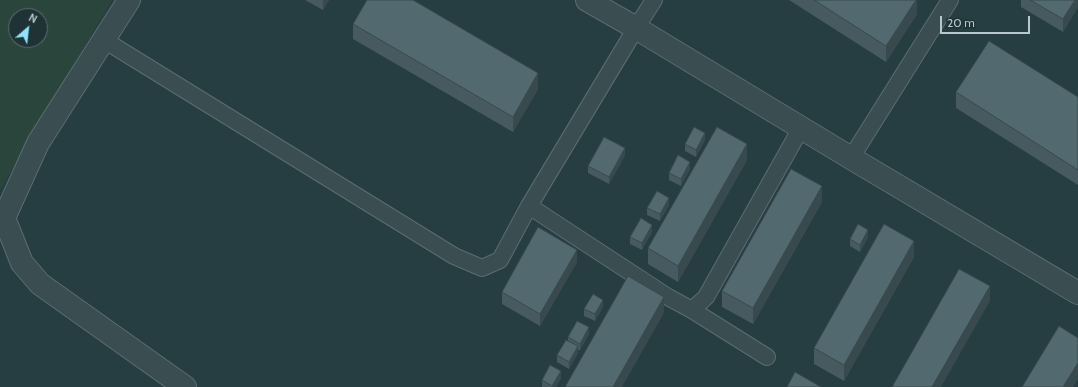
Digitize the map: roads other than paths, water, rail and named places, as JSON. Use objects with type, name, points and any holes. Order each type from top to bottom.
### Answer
[{"type":"street","points":[[129,0],[38,143],[4,218],[22,263],[40,284],[186,387]]},
{"type":"street","points":[[587,0],[1078,293]]},
{"type":"lane","points":[[104,40],[454,256],[482,268],[500,260],[529,206],[654,0]]},
{"type":"lane","points":[[851,158],[950,0]]},
{"type":"lane","points":[[692,310],[706,297],[801,128]]},
{"type":"lane","points":[[529,206],[668,297],[692,310],[768,357]]}]
